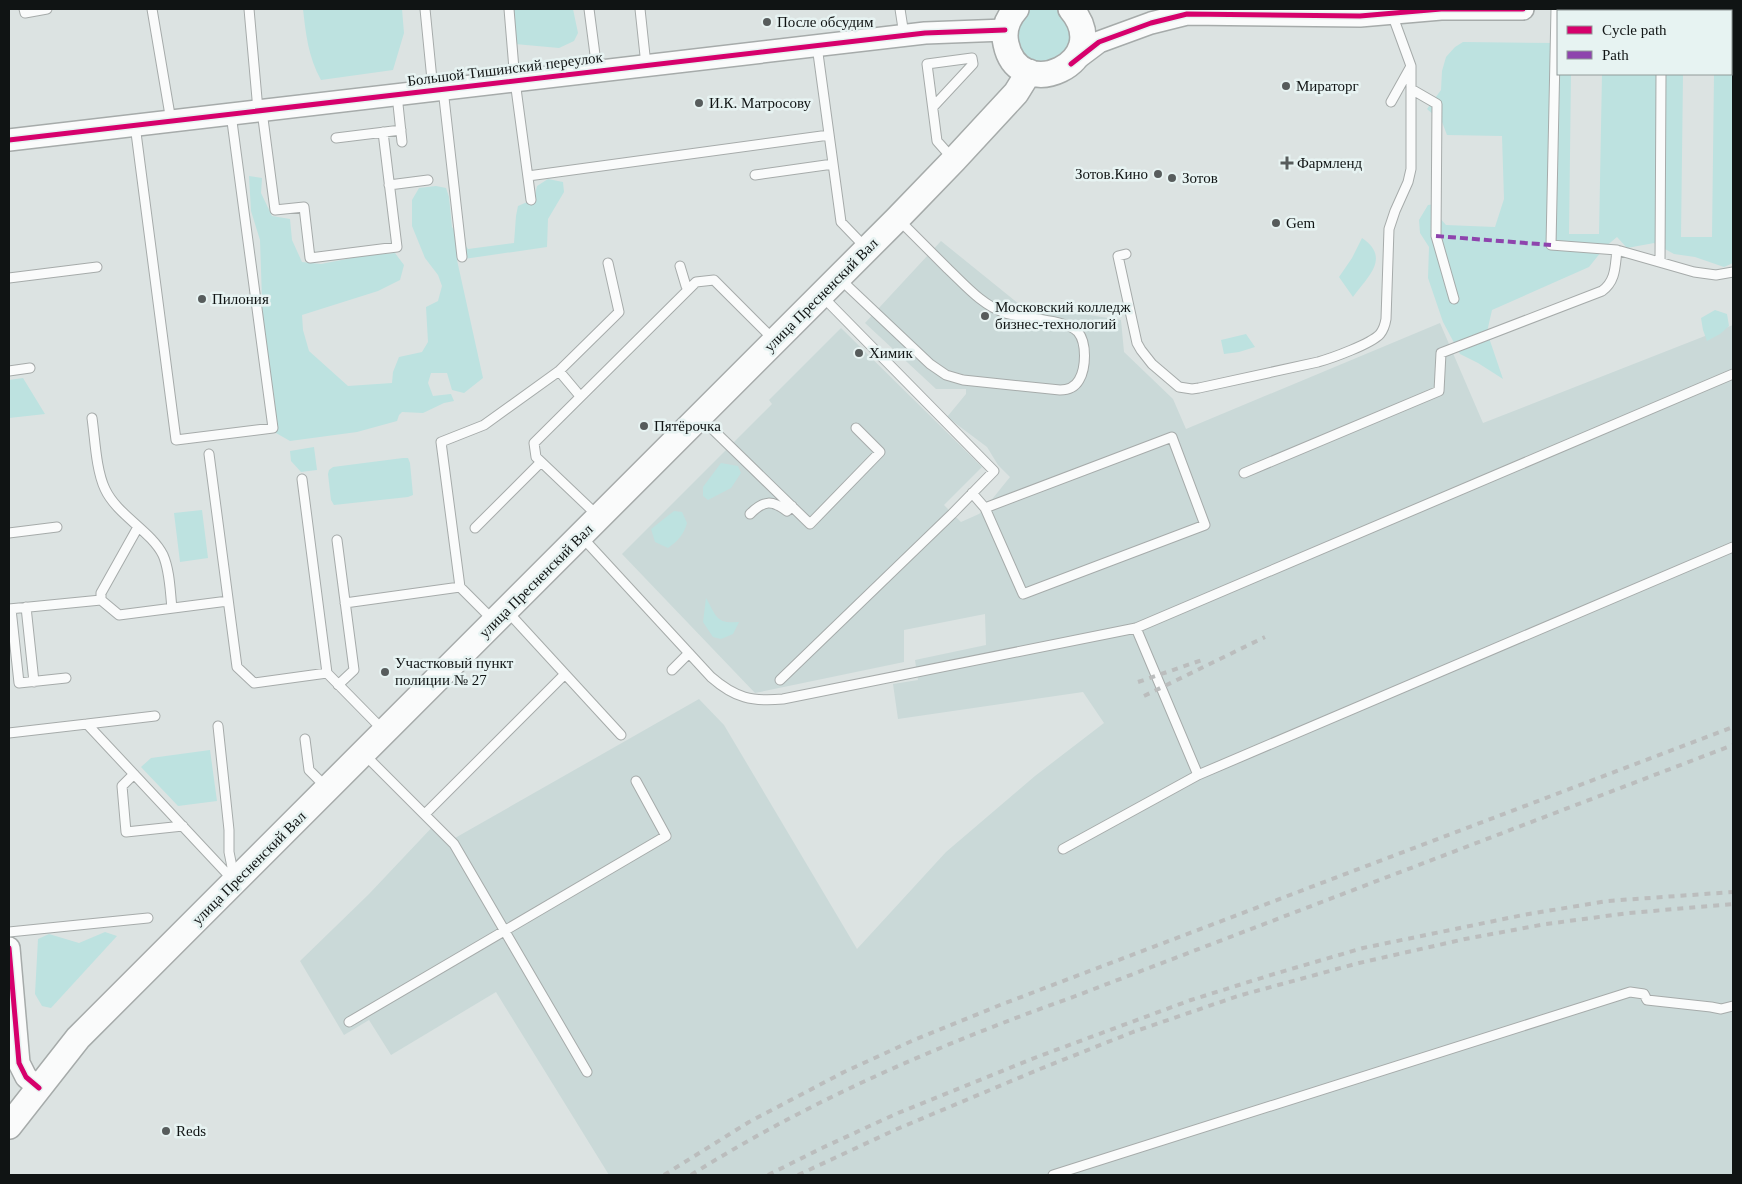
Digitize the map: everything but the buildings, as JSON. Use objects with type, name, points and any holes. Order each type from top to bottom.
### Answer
[{"type":"main road","points":[[1010,19],[1005,39],[1010,55],[1021,68],[1028,72],[1046,75],[1055,73],[1071,64],[1081,46],[1081,25],[1071,9]]},
{"type":"main road","name":"улица Пресненский Вал","points":[[9,1126],[78,1038],[830,287],[1016,94],[1028,72]]},
{"type":"street","points":[[1071,64],[1099,42],[1179,11],[1360,16],[1424,10],[1523,9]]},
{"type":"street","points":[[1582,9],[1622,10]]},
{"type":"street","name":"Большой Тишинский переулок","points":[[9,140],[817,46],[939,31],[1010,19]]},
{"type":"street","points":[[9,948],[19,1063],[26,1077],[39,1088]]},
{"type":"lane","points":[[24,9],[25,13],[48,9]]},
{"type":"lane","points":[[152,9],[171,121]]},
{"type":"lane","points":[[249,9],[260,110],[275,210],[304,206],[310,258],[397,247],[383,132]]},
{"type":"lane","points":[[425,9],[462,257]]},
{"type":"lane","points":[[508,9],[515,81],[531,200]]},
{"type":"lane","points":[[589,9],[597,71]]},
{"type":"lane","points":[[640,9],[646,65]]},
{"type":"lane","points":[[900,9],[904,35]]},
{"type":"lane","points":[[1556,9],[1551,245],[1617,250],[1694,272],[1716,275],[1733,272]]},
{"type":"lane","points":[[1126,254],[1118,256],[1137,343],[1152,364],[1179,386],[1192,389],[1199,388],[1318,362],[1378,336],[1384,327],[1386,319],[1390,229],[1395,211],[1412,169],[1411,66],[1392,14]]},
{"type":"lane","points":[[817,46],[841,222],[867,249]]},
{"type":"lane","points":[[933,107],[973,64],[972,58],[927,64],[937,142],[954,160]]},
{"type":"lane","points":[[1391,102],[1411,66]]},
{"type":"lane","points":[[1660,262],[1661,75]]},
{"type":"lane","points":[[1411,89],[1437,104],[1436,236],[1454,298]]},
{"type":"lane","points":[[397,94],[402,142]]},
{"type":"lane","points":[[135,125],[176,440],[272,428],[231,114]]},
{"type":"lane","points":[[336,138],[401,130]]},
{"type":"lane","points":[[528,176],[829,135]]},
{"type":"lane","points":[[755,175],[833,164]]},
{"type":"lane","points":[[390,185],[428,180]]},
{"type":"lane","points":[[830,287],[946,375],[963,380],[1060,390],[1067,390],[1079,381],[1085,351],[1083,341],[1078,333],[1070,326],[1061,323],[1020,318],[990,307],[969,289],[897,218]]},
{"type":"lane","points":[[1244,473],[1439,391],[1441,354],[1602,291],[1610,285],[1613,277],[1617,250]]},
{"type":"lane","points":[[460,587],[441,442],[484,425],[559,371],[619,312],[608,263]]},
{"type":"lane","points":[[680,266],[688,288]]},
{"type":"lane","points":[[9,278],[97,267]]},
{"type":"lane","points":[[600,517],[536,457],[534,442],[696,282],[714,280],[775,341]]},
{"type":"lane","points":[[780,680],[994,471],[830,287]]},
{"type":"lane","points":[[9,371],[30,368]]},
{"type":"lane","points":[[559,371],[580,396]]},
{"type":"lane","points":[[581,535],[711,677],[724,688],[747,699],[763,701],[783,699],[1136,628],[1733,374]]},
{"type":"lane","points":[[700,417],[810,524],[880,452],[856,428]]},
{"type":"lane","points":[[92,418],[101,479],[105,490],[162,554],[166,566],[172,608]]},
{"type":"lane","points":[[972,493],[985,508],[1023,594],[1205,525],[1172,437],[985,508]]},
{"type":"lane","points":[[208,454],[236,666],[254,682],[327,673]]},
{"type":"lane","points":[[475,528],[541,462]]},
{"type":"lane","points":[[302,479],[327,673],[385,732]]},
{"type":"lane","points":[[750,514],[764,503],[776,504],[787,511],[792,506]]},
{"type":"lane","points":[[9,533],[57,527]]},
{"type":"lane","points":[[138,527],[100,593],[101,600],[119,615],[228,601]]},
{"type":"lane","points":[[337,540],[354,670],[338,685]]},
{"type":"lane","points":[[1063,849],[1198,775],[1733,547]]},
{"type":"lane","points":[[345,602],[460,587],[501,617],[565,674],[620,735]]},
{"type":"lane","points":[[66,678],[19,683],[10,609],[101,600]]},
{"type":"lane","points":[[26,607],[34,682]]},
{"type":"lane","points":[[1136,628],[1198,775]]},
{"type":"lane","points":[[672,670],[689,653]]},
{"type":"lane","points":[[425,814],[565,674]]},
{"type":"lane","points":[[9,734],[155,716]]},
{"type":"lane","points":[[87,724],[235,882]]},
{"type":"lane","points":[[218,726],[230,830],[229,852],[235,882]]},
{"type":"lane","points":[[305,739],[309,770],[328,789]]},
{"type":"lane","points":[[364,754],[454,844],[587,1072]]},
{"type":"lane","points":[[134,774],[122,786],[126,832],[183,826]]},
{"type":"lane","points":[[349,1022],[666,836],[636,781]]},
{"type":"lane","points":[[9,932],[148,918]]},
{"type":"lane","points":[[1053,1175],[1630,992],[1644,994],[1647,1000],[1711,1007],[1721,1010],[1733,1006]]},
{"type":"shaded area","points":[[303,9],[402,9],[404,33],[393,70],[321,80],[310,54]]},
{"type":"shaded area","points":[[512,9],[573,9],[578,33],[574,41],[559,48],[515,44]]},
{"type":"shaded area","points":[[1023,9],[1063,9],[1072,18],[1071,54],[1028,66],[1011,25]]},
{"type":"shaded area","points":[[1463,42],[1557,43],[1557,75],[1571,75],[1569,234],[1599,234],[1602,75],[1683,75],[1681,237],[1712,237],[1714,75],[1732,75],[1733,45],[1733,263],[1724,267],[1695,257],[1674,254],[1654,243],[1627,248],[1617,237],[1605,247],[1589,267],[1492,310],[1487,332],[1503,379],[1460,354],[1443,322],[1428,278],[1429,247],[1420,233],[1419,220],[1428,205],[1437,204],[1437,215],[1446,225],[1495,227],[1504,199],[1502,136],[1447,135],[1442,122],[1427,109],[1441,90],[1442,71],[1446,57],[1455,47]]},
{"type":"shaded area","points":[[249,176],[262,178],[261,193],[272,216],[290,219],[292,240],[302,262],[321,264],[367,255],[395,253],[404,265],[400,280],[378,291],[302,315],[303,330],[309,351],[348,386],[392,383],[393,372],[399,357],[422,352],[428,342],[426,307],[438,301],[442,286],[438,275],[425,258],[412,226],[412,200],[419,188],[436,186],[446,188],[449,197],[452,227],[468,249],[514,243],[518,206],[534,199],[537,186],[548,179],[563,182],[564,192],[548,219],[547,247],[457,260],[483,378],[464,393],[452,390],[447,373],[431,373],[428,383],[433,396],[451,394],[454,401],[444,403],[423,413],[402,412],[397,421],[357,432],[290,441],[276,433],[275,402],[263,329],[260,240],[251,211]]},
{"type":"shaded area","points":[[1362,238],[1371,245],[1376,260],[1370,274],[1353,297],[1339,277],[1352,258]]},
{"type":"shaded area","points":[[941,241],[1019,304],[1121,320],[1124,352],[1173,399],[1186,429],[1440,323],[1483,423],[1733,325],[1733,1175],[609,1175],[496,992],[391,1055],[369,1020],[344,1035],[300,961],[369,894],[437,822],[455,838],[699,699],[724,725],[857,949],[946,852],[1035,776],[1104,723],[1083,692],[898,719],[893,684],[918,680],[915,660],[986,645],[985,614],[904,630],[904,662],[755,693],[622,554],[772,404],[769,400],[841,328],[982,467],[944,505],[961,522],[979,514],[1010,477],[998,465],[987,447],[947,417],[966,394],[966,389],[936,389],[865,323]]},
{"type":"shaded area","points":[[1715,310],[1727,314],[1729,326],[1720,334],[1707,341],[1701,318]]},
{"type":"shaded area","points":[[1246,334],[1255,347],[1224,354],[1221,340]]},
{"type":"shaded area","points":[[23,378],[45,414],[9,418],[9,380]]},
{"type":"shaded area","points":[[314,447],[317,470],[301,472],[291,461],[290,451]]},
{"type":"shaded area","points":[[408,458],[410,463],[413,495],[334,505],[331,500],[328,474],[329,470],[333,467]]},
{"type":"shaded area","points":[[721,463],[738,466],[741,473],[731,488],[708,500],[703,496],[703,487]]},
{"type":"shaded area","points":[[202,510],[208,558],[180,562],[174,513]]},
{"type":"shaded area","points":[[674,511],[682,512],[687,523],[680,537],[668,548],[655,542],[651,529]]},
{"type":"shaded area","points":[[706,598],[718,618],[726,622],[739,622],[733,634],[721,639],[713,637],[703,622]]},
{"type":"shaded area","points":[[210,750],[217,801],[178,806],[141,767],[151,758]]},
{"type":"shaded area","points":[[105,932],[117,936],[51,1008],[42,1006],[35,994],[38,939],[49,934],[79,943]]},
{"type":"railway","points":[[1144,696],[1265,637]]},
{"type":"railway","points":[[1138,682],[1202,660]]},
{"type":"railway","points":[[664,1175],[749,1122],[844,1072],[914,1040],[1000,1005],[1733,727]]},
{"type":"railway","points":[[691,1175],[782,1122],[829,1098],[974,1034],[1733,745]]},
{"type":"railway","points":[[768,1175],[898,1113],[1037,1057],[1191,1000],[1274,974],[1363,948],[1523,915],[1607,901],[1733,892]]},
{"type":"railway","points":[[798,1175],[897,1129],[1040,1069],[1133,1032],[1238,996],[1359,963],[1465,939],[1546,924],[1629,913],[1733,904]]},
{"type":"marked path","points":[[1436,236],[1551,245]]},
{"type":"cycle path","points":[[1071,64],[1099,42],[1151,23],[1187,14],[1360,16],[1441,9],[1523,9]]},
{"type":"cycle path","points":[[9,140],[925,33],[1005,30]]},
{"type":"cycle path","points":[[9,948],[19,1063],[26,1077],[39,1088]]},
{"type":"place","name":"После обсудим","points":[[767,22]]},
{"type":"place","name":"Мираторг","points":[[1286,86]]},
{"type":"place","name":"И.К. Матросову","points":[[699,103]]},
{"type":"place","name":"Фармленд","points":[[1287,163]]},
{"type":"place","name":"Зотов.Кино","points":[[1158,174]]},
{"type":"place","name":"Зотов","points":[[1172,178]]},
{"type":"place","name":"Gem","points":[[1276,223]]},
{"type":"place","name":"Пилония","points":[[202,299]]},
{"type":"place","name":"Московский колледж бизнес-технологий","points":[[985,316]]},
{"type":"place","name":"Химик","points":[[859,353]]},
{"type":"place","name":"Пятёрочка","points":[[644,426]]},
{"type":"place","name":"Участковый пункт полиции № 27","points":[[385,672]]},
{"type":"place","name":"Reds","points":[[166,1131]]}]
